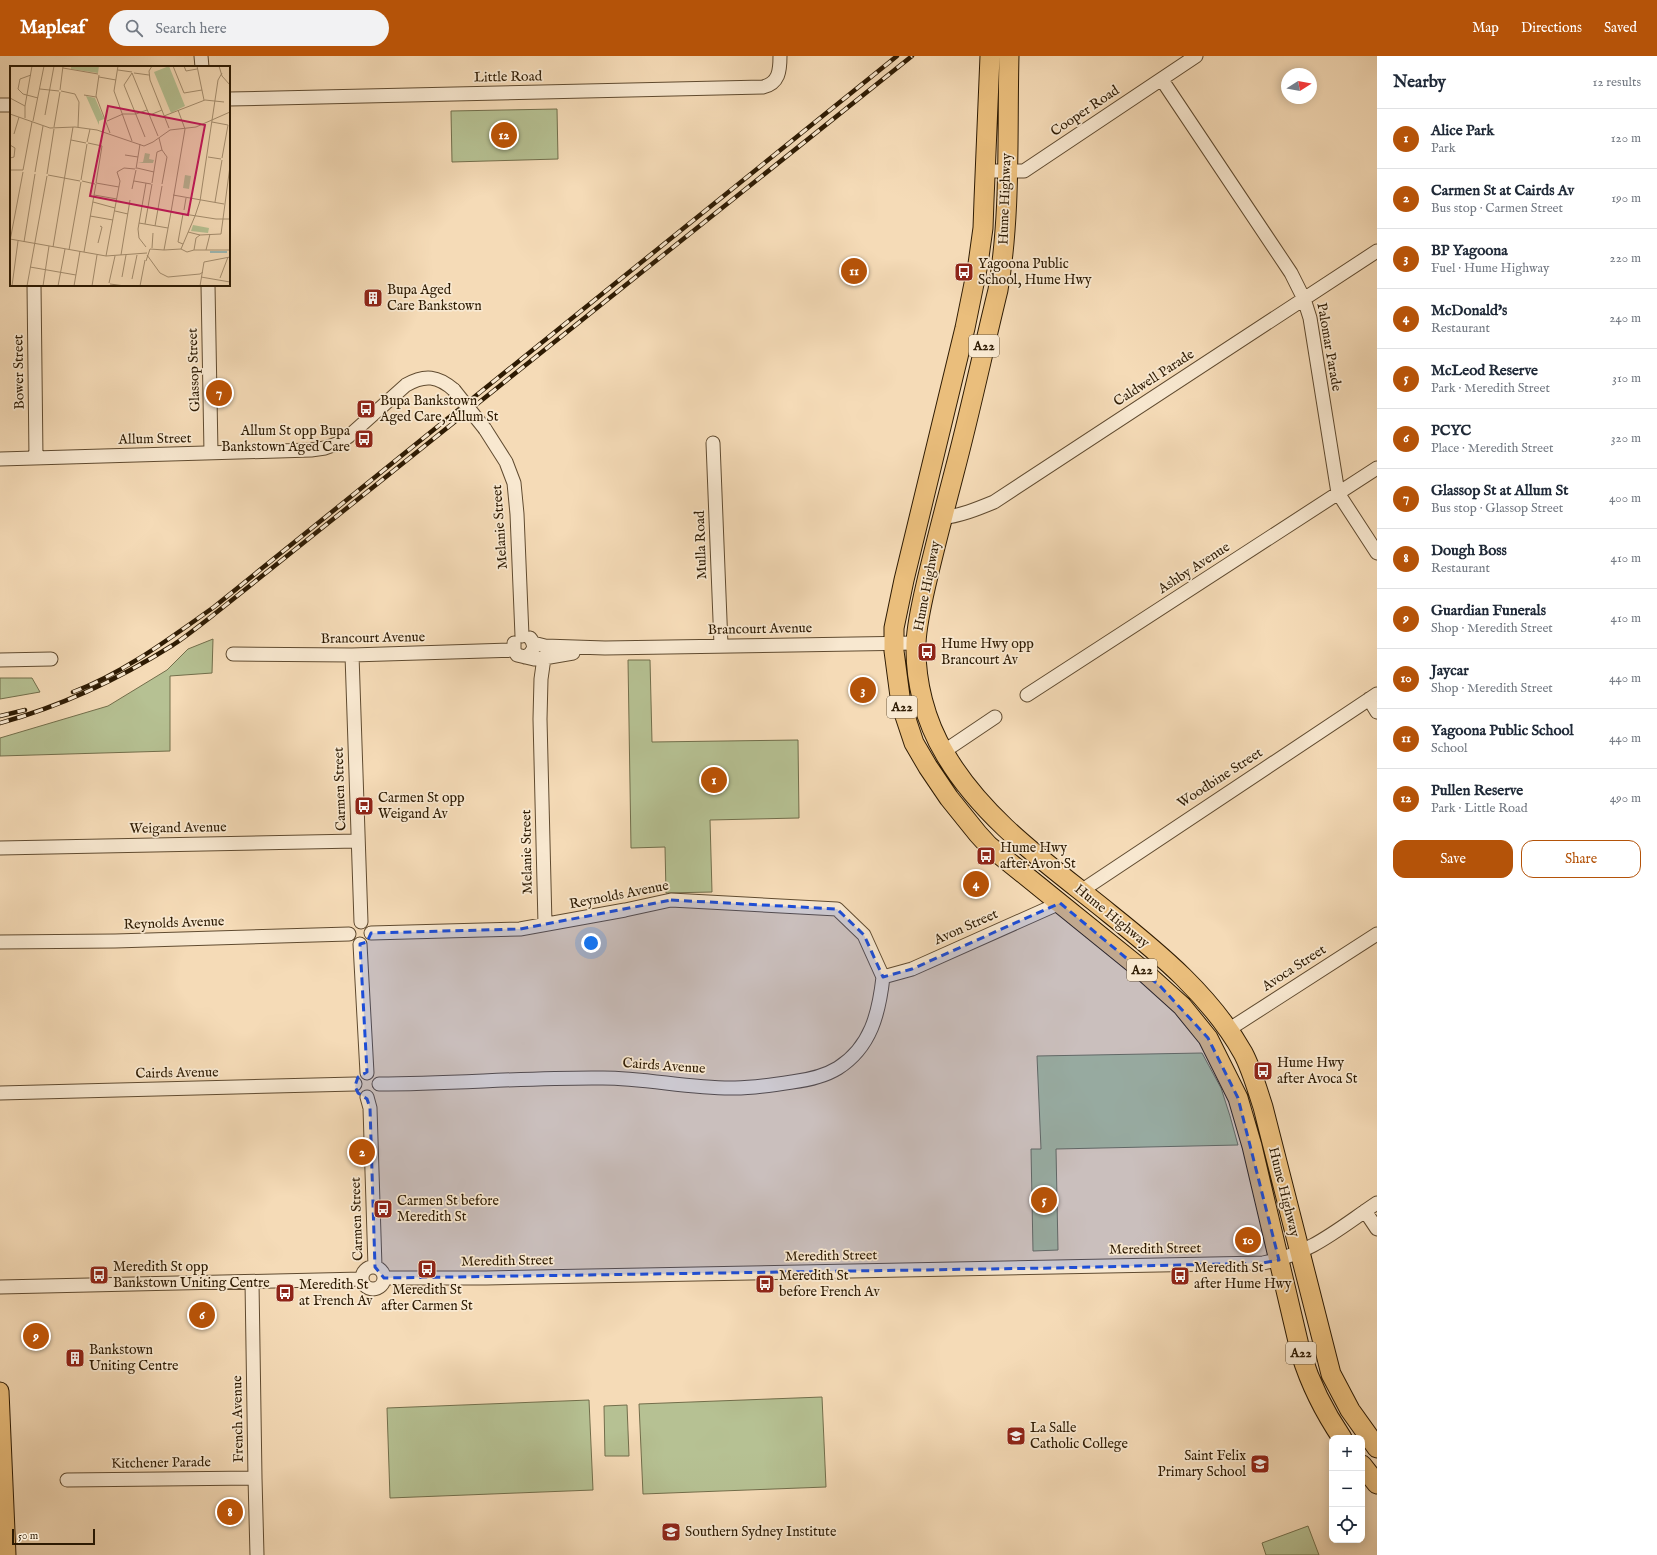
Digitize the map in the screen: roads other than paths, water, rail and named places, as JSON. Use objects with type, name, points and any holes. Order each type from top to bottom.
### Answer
[{"type":"highway","name":"Hume Highway","points":[[990,56],[983,228],[972,293],[894,628],[896,676],[901,704],[914,743],[928,767],[949,798],[978,834],[990,846],[1161,987],[1182,1006],[1208,1038],[1238,1098],[1252,1146],[1301,1354],[1310,1381],[1326,1415],[1340,1435]]},
{"type":"highway","name":"Hume Highway","points":[[1009,56],[1004,244],[998,290],[954,472],[941,518],[923,599],[916,643],[918,680],[925,712],[943,752],[977,798],[1005,827],[1155,951],[1203,997],[1228,1030],[1243,1054],[1263,1107],[1331,1374],[1350,1410],[1377,1448]]},
{"type":"highway","points":[[1310,1381],[1331,1374]]},
{"type":"highway","points":[[1365,1469],[1377,1484]]},
{"type":"main road","points":[[0,1391],[2,1481],[7,1555]]},
{"type":"street","points":[[201,56],[202,66]]},
{"type":"street","name":"Little Road","points":[[230,99],[763,87],[774,82],[778,77],[780,70],[780,56]]},
{"type":"street","name":"Cooper Road","points":[[985,171],[1024,171],[1196,56]]},
{"type":"street","name":"Palomar Parade","points":[[1162,80],[1291,274],[1304,299],[1310,318],[1338,493],[1377,553]]},
{"type":"street","name":"Caldwell Parade","points":[[941,518],[952,517],[994,502],[1377,251]]},
{"type":"street","name":"Bower Street","points":[[34,286],[36,458]]},
{"type":"street","name":"Glassop Street","points":[[208,286],[211,453]]},
{"type":"street","name":"Melanie Street","points":[[311,450],[339,444],[406,385],[414,380],[432,378],[440,380],[454,390],[485,429],[506,462],[514,483],[517,514],[522,636]]},
{"type":"street","name":"Mulla Road","points":[[713,443],[721,645]]},
{"type":"street","name":"Allum Street","points":[[0,459],[311,450]]},
{"type":"street","name":"Ashby Avenue","points":[[1028,695],[1377,468]]},
{"type":"street","points":[[522,636],[530,638],[533,643],[534,647],[531,653],[520,653],[514,641],[522,636]]},
{"type":"street","name":"Brancourt Avenue","points":[[533,643],[545,646],[605,648],[894,642],[916,643]]},
{"type":"street","name":"Brancourt Avenue","points":[[233,654],[352,655],[520,653],[534,659],[605,648]]},
{"type":"street","name":"Carmen Street","points":[[352,655],[357,841],[361,922]]},
{"type":"street","name":"Melanie Street","points":[[544,658],[541,679],[540,719],[545,924]]},
{"type":"street","points":[[0,660],[51,659]]},
{"type":"street","points":[[1373,697],[1377,712]]},
{"type":"street","name":"Woodbine Street","points":[[1081,891],[1373,697]]},
{"type":"street","points":[[943,752],[995,717]]},
{"type":"street","name":"Weigand Avenue","points":[[0,848],[357,841]]},
{"type":"street","name":"Reynolds Avenue","points":[[371,933],[520,929],[671,900],[837,909],[864,935],[883,977]]},
{"type":"street","name":"Avon Street","points":[[883,977],[912,969],[1060,903]]},
{"type":"street","points":[[361,922],[369,927],[371,933],[366,942],[360,944],[351,940],[349,934],[352,925],[361,922]]},
{"type":"street","name":"Reynolds Avenue","points":[[0,942],[115,941],[349,934]]},
{"type":"street","name":"Avoca Street","points":[[1228,1030],[1377,934]]},
{"type":"street","points":[[360,944],[367,1073]]},
{"type":"street","name":"Cairds Avenue","points":[[379,1084],[604,1078],[734,1088],[770,1086],[804,1080],[823,1075],[838,1068],[859,1050],[873,1028],[880,1004],[883,977]]},
{"type":"street","points":[[367,1073],[374,1075],[379,1084],[376,1093],[367,1097],[358,1093],[355,1084],[358,1077],[367,1073]]},
{"type":"street","name":"Cairds Avenue","points":[[0,1093],[355,1084]]},
{"type":"street","name":"Carmen Street","points":[[367,1097],[370,1108],[375,1268]]},
{"type":"street","name":"Meredith Street","points":[[384,1278],[486,1278],[1263,1263],[1279,1260],[1316,1244],[1377,1203]]},
{"type":"street","points":[[1365,1211],[1377,1229]]},
{"type":"street","points":[[369,1268],[375,1268],[381,1271],[384,1278],[381,1285],[373,1289],[366,1286],[362,1279],[364,1271],[369,1268]]},
{"type":"street","points":[[0,1288],[362,1279]]},
{"type":"street","name":"French Avenue","points":[[252,1282],[255,1478],[258,1555]]},
{"type":"street","name":"Kitchener Parade","points":[[67,1480],[255,1478]]},
{"type":"railway","points":[[73,692],[128,665],[163,643],[214,607],[897,56]]},
{"type":"railway","points":[[0,723],[68,700],[90,690],[132,669],[184,637],[912,56]]},
{"type":"railway","points":[[0,716],[25,710]]},
{"type":"place","name":"Pullen Reserve","points":[[504,135]]},
{"type":"place","name":"Yagoona Public School","points":[[854,271]]},
{"type":"place","name":"Yagoona Public School, Hume Hwy","points":[[964,272]]},
{"type":"place","name":"Bupa Aged Care Bankstown","points":[[373,298]]},
{"type":"place","name":"Glassop St at Allum St","points":[[219,393]]},
{"type":"place","name":"Bupa Bankstown Aged Care, Allum St","points":[[366,409]]},
{"type":"place","name":"Allum St opp Bupa Bankstown Aged Care","points":[[364,439]]},
{"type":"place","name":"Hume Hwy opp Brancourt Av","points":[[927,652]]},
{"type":"place","name":"BP Yagoona","points":[[863,690]]},
{"type":"place","name":"Alice Park","points":[[714,780]]},
{"type":"place","name":"Carmen St opp Weigand Av","points":[[364,806]]},
{"type":"place","name":"Hume Hwy after Avon St","points":[[986,856]]},
{"type":"place","name":"McDonald's","points":[[976,884]]},
{"type":"place","name":"Hume Hwy after Avoca St","points":[[1263,1071]]},
{"type":"place","name":"Carmen St at Cairds Av","points":[[362,1152]]},
{"type":"place","name":"McLeod Reserve","points":[[1044,1200]]},
{"type":"place","name":"Carmen St before Meredith St","points":[[383,1209]]},
{"type":"place","name":"Jaycar","points":[[1248,1240]]},
{"type":"place","name":"Meredith St after Carmen St","points":[[427,1269]]},
{"type":"place","name":"Meredith St opp Bankstown Uniting Centre","points":[[99,1275]]},
{"type":"place","name":"Meredith St after Hume Hwy","points":[[1180,1276]]},
{"type":"place","name":"Meredith St before French Av","points":[[765,1284]]},
{"type":"place","name":"Meredith St at French Av","points":[[285,1293]]},
{"type":"place","name":"PCYC","points":[[202,1315]]},
{"type":"place","name":"Guardian Funerals","points":[[36,1336]]},
{"type":"place","name":"Bankstown Uniting Centre","points":[[75,1358]]},
{"type":"place","name":"La Salle Catholic College","points":[[1016,1436]]},
{"type":"place","name":"Saint Felix Primary School","points":[[1260,1464]]},
{"type":"place","name":"Dough Boss","points":[[230,1512]]},
{"type":"place","name":"Southern Sydney Institute","points":[[671,1532]]}]
